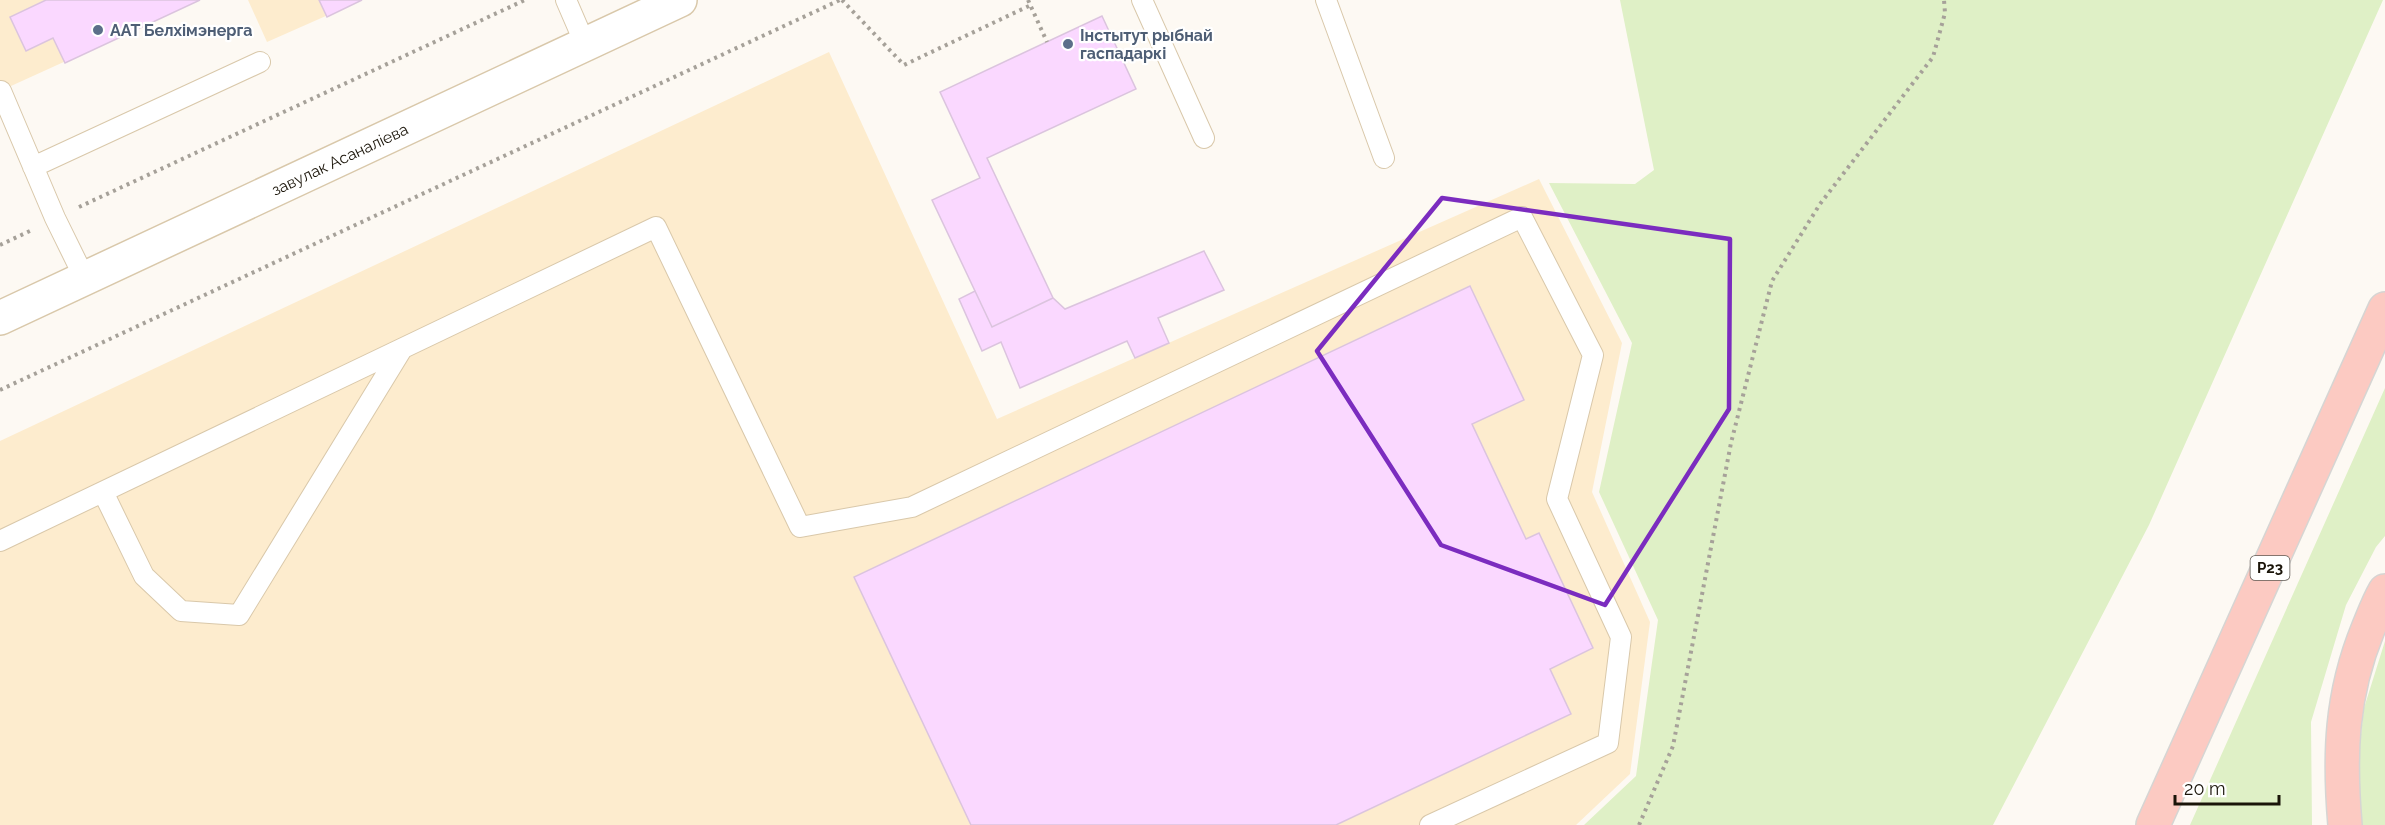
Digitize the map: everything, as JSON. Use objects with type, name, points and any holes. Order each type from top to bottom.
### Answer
[{"type":"highway","name":"Р23","points":[[2153,825],[2311,478],[2385,309]]},
{"type":"highway","points":[[2345,825],[2341,775],[2344,717],[2356,660],[2385,591]]},
{"type":"street","name":"завулак Асаналіева","points":[[0,318],[680,0]]},
{"type":"lane","points":[[566,0],[585,44]]},
{"type":"lane","points":[[1142,0],[1204,138]]},
{"type":"lane","points":[[1326,0],[1384,158]]},
{"type":"lane","points":[[33,167],[260,62]]},
{"type":"lane","points":[[1,91],[55,218],[85,279]]},
{"type":"lane","points":[[0,541],[656,227],[800,527],[912,507],[1522,217],[1593,355],[1557,499],[1621,637],[1608,743],[1430,825]]},
{"type":"lane","points":[[103,492],[144,576],[181,611],[239,615],[402,349]]},
{"type":"path","points":[[0,245],[525,0]]},
{"type":"path","points":[[0,390],[841,0],[904,65],[1031,5]]},
{"type":"path","points":[[1028,0],[1047,42]]},
{"type":"path","points":[[1639,825],[1673,746],[1731,443],[1772,281],[1820,204],[1933,57],[1945,13],[1944,0]]},
{"type":"highlighted area","points":[[1442,198],[1730,239],[1729,409],[1605,605],[1441,545],[1317,351]]},
{"type":"shaded area","name":"ААТ Белхімэнерга","points":[[0,0],[200,0],[0,91]]},
{"type":"shaded area","name":"ААТ Белхімэнерга","points":[[248,0],[362,0],[267,42]]},
{"type":"shaded area","points":[[829,52],[997,419],[1539,179],[1622,343],[1592,492],[1650,622],[1630,774],[1576,825],[0,825],[0,441]]},
{"type":"green space","points":[[1620,0],[2383,0],[2149,525],[1993,825],[1584,825],[1636,776],[1658,620],[1599,492],[1632,343],[1549,183],[1635,184],[1654,170]]},
{"type":"green space","points":[[2385,388],[2385,536],[2376,547],[2346,605],[2311,722],[2312,825],[2190,825]]},
{"type":"green space","points":[[2385,641],[2385,825],[2362,825],[2356,779],[2364,708]]},
{"type":"building","name":"ААТ Белхімэнерга","points":[[46,0],[200,0],[65,63],[53,38],[26,51],[10,17]]},
{"type":"building","points":[[319,0],[362,0],[327,17]]},
{"type":"building","points":[[1102,16],[1136,89],[987,158],[1053,298],[992,327],[932,200],[980,178],[940,92]]},
{"type":"building","points":[[1204,251],[1224,290],[1158,318],[1169,343],[1135,358],[1127,341],[1020,388],[1001,342],[982,351],[959,299],[975,291],[992,327],[1053,298],[1065,309]]},
{"type":"building","points":[[1470,286],[1524,400],[1472,424],[1526,539],[1539,533],[1593,648],[1550,669],[1571,714],[1336,825],[971,825],[854,577]]},
{"type":"place","name":"ААТ Белхімэнерга","points":[[98,30]]},
{"type":"place","name":"Інстытут рыбнай гаспадаркі","points":[[1068,44]]}]
